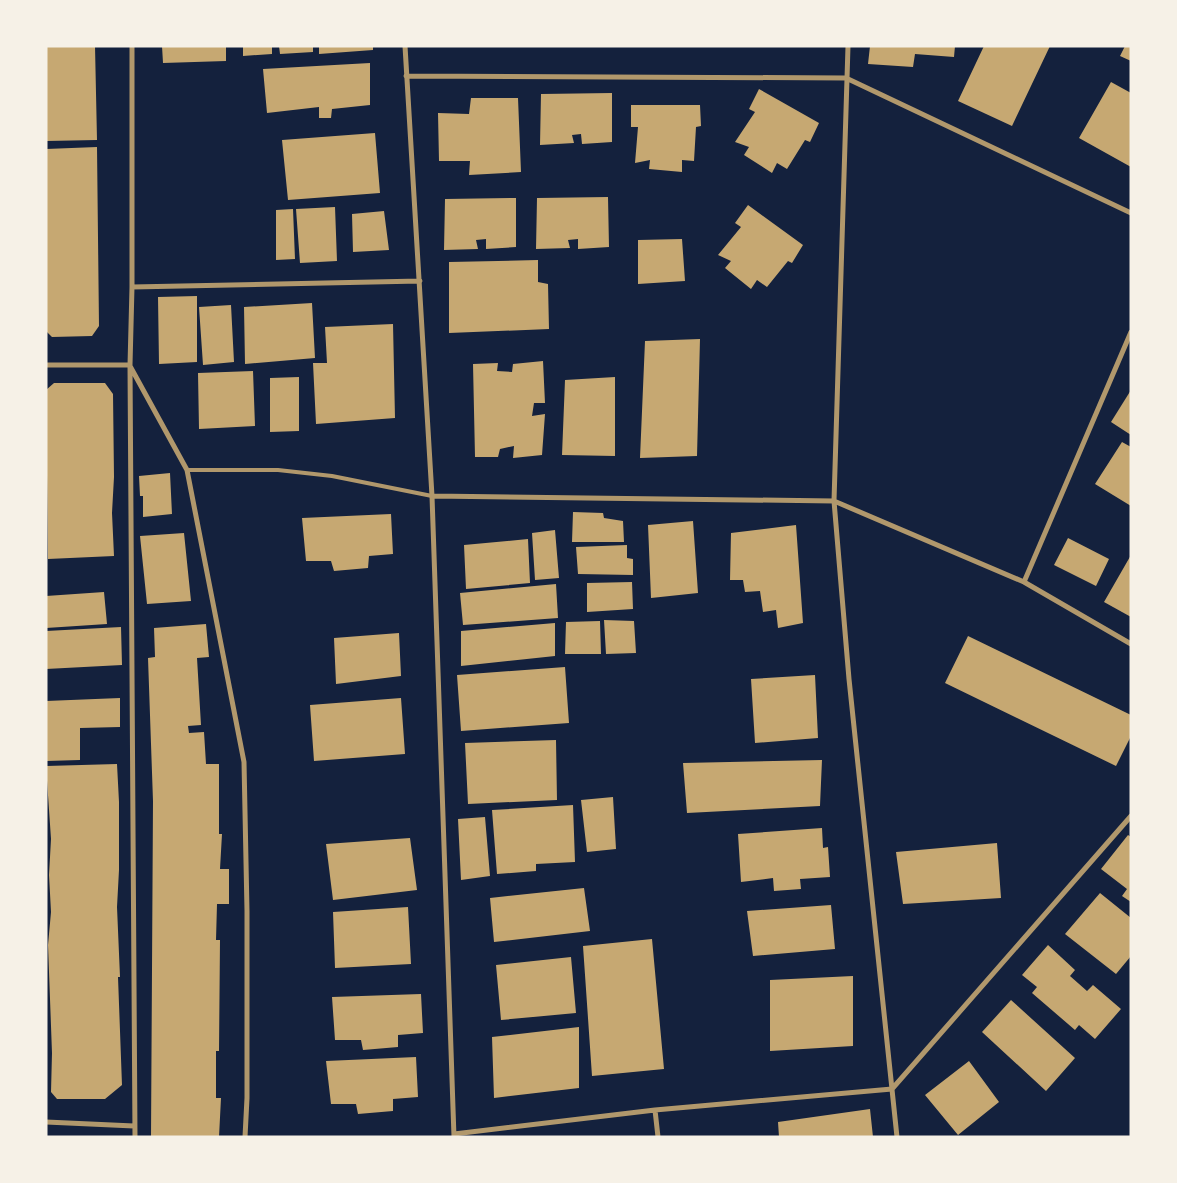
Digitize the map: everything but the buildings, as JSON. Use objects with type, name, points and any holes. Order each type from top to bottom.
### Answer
[{"type":"street","points":[[132,46],[132,287],[130,365],[134,1137]]},
{"type":"street","points":[[405,46],[432,496],[454,1135],[654,1110],[892,1089],[1131,816]]},
{"type":"street","points":[[848,46],[834,501],[849,679],[897,1137]]},
{"type":"street","points":[[406,76],[846,78],[1131,213]]},
{"type":"street","points":[[132,287],[420,281]]},
{"type":"street","points":[[1024,582],[1131,332]]},
{"type":"street","points":[[46,365],[130,365]]},
{"type":"street","points":[[130,365],[187,470],[244,762],[247,912],[246,1137]]},
{"type":"street","points":[[432,496],[834,501],[1024,582],[1131,644]]},
{"type":"street","points":[[654,1110],[658,1137]]},
{"type":"street","points":[[46,1122],[134,1126]]},
{"type":"lane","points":[[187,470],[278,470],[332,476],[432,496]]}]
